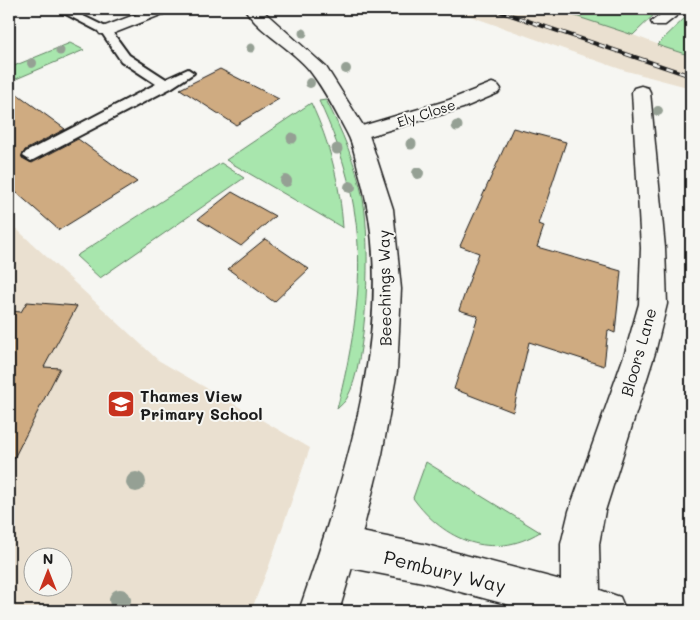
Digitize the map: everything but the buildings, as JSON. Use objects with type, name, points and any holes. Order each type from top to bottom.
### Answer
[{"type":"street","points":[[106,31],[163,9]]},
{"type":"street","name":"Beechings Way","points":[[252,9],[276,25],[299,46],[328,81],[359,133],[375,178],[384,223],[388,269],[386,347],[381,387],[341,547]]},
{"type":"street","points":[[659,22],[677,9]]},
{"type":"street","name":"Ely Close","points":[[359,133],[456,104],[492,89]]},
{"type":"street","name":"Bloors Lane","points":[[593,608],[580,544],[599,471],[640,353],[653,304],[653,248],[641,92]]},
{"type":"street","points":[[319,611],[341,547]]},
{"type":"street","name":"Pembury Way","points":[[341,547],[424,564],[593,608]]},
{"type":"lane","points":[[9,11],[14,9]]},
{"type":"lane","points":[[61,9],[106,31],[125,58],[166,85]]},
{"type":"lane","points":[[31,156],[188,73]]},
{"type":"shaded area","points":[[450,9],[554,9],[633,35],[691,57],[691,88],[623,70]]},
{"type":"shaded area","name":"Thames View Primary School","points":[[9,222],[158,360],[310,448],[269,566],[251,611],[9,611]]},
{"type":"green space","points":[[554,9],[660,9],[633,35]]},
{"type":"green space","points":[[691,12],[691,56],[657,45]]},
{"type":"green space","points":[[70,43],[84,50],[9,82],[9,68]]},
{"type":"green space","points":[[326,100],[343,136],[357,173],[363,199],[367,243],[366,300],[359,357],[354,381],[347,398],[337,409],[354,328],[358,290],[358,253],[355,216],[348,179],[336,141],[319,101]]},
{"type":"green space","points":[[311,103],[324,133],[333,164],[343,228],[226,160]]},
{"type":"green space","points":[[221,163],[244,178],[100,278],[76,256]]},
{"type":"green space","points":[[426,462],[540,532],[522,541],[504,545],[487,545],[470,542],[439,526],[413,498]]},
{"type":"railway","points":[[493,9],[691,76]]},
{"type":"place","name":"Thames View Primary School","points":[[121,404]]}]
